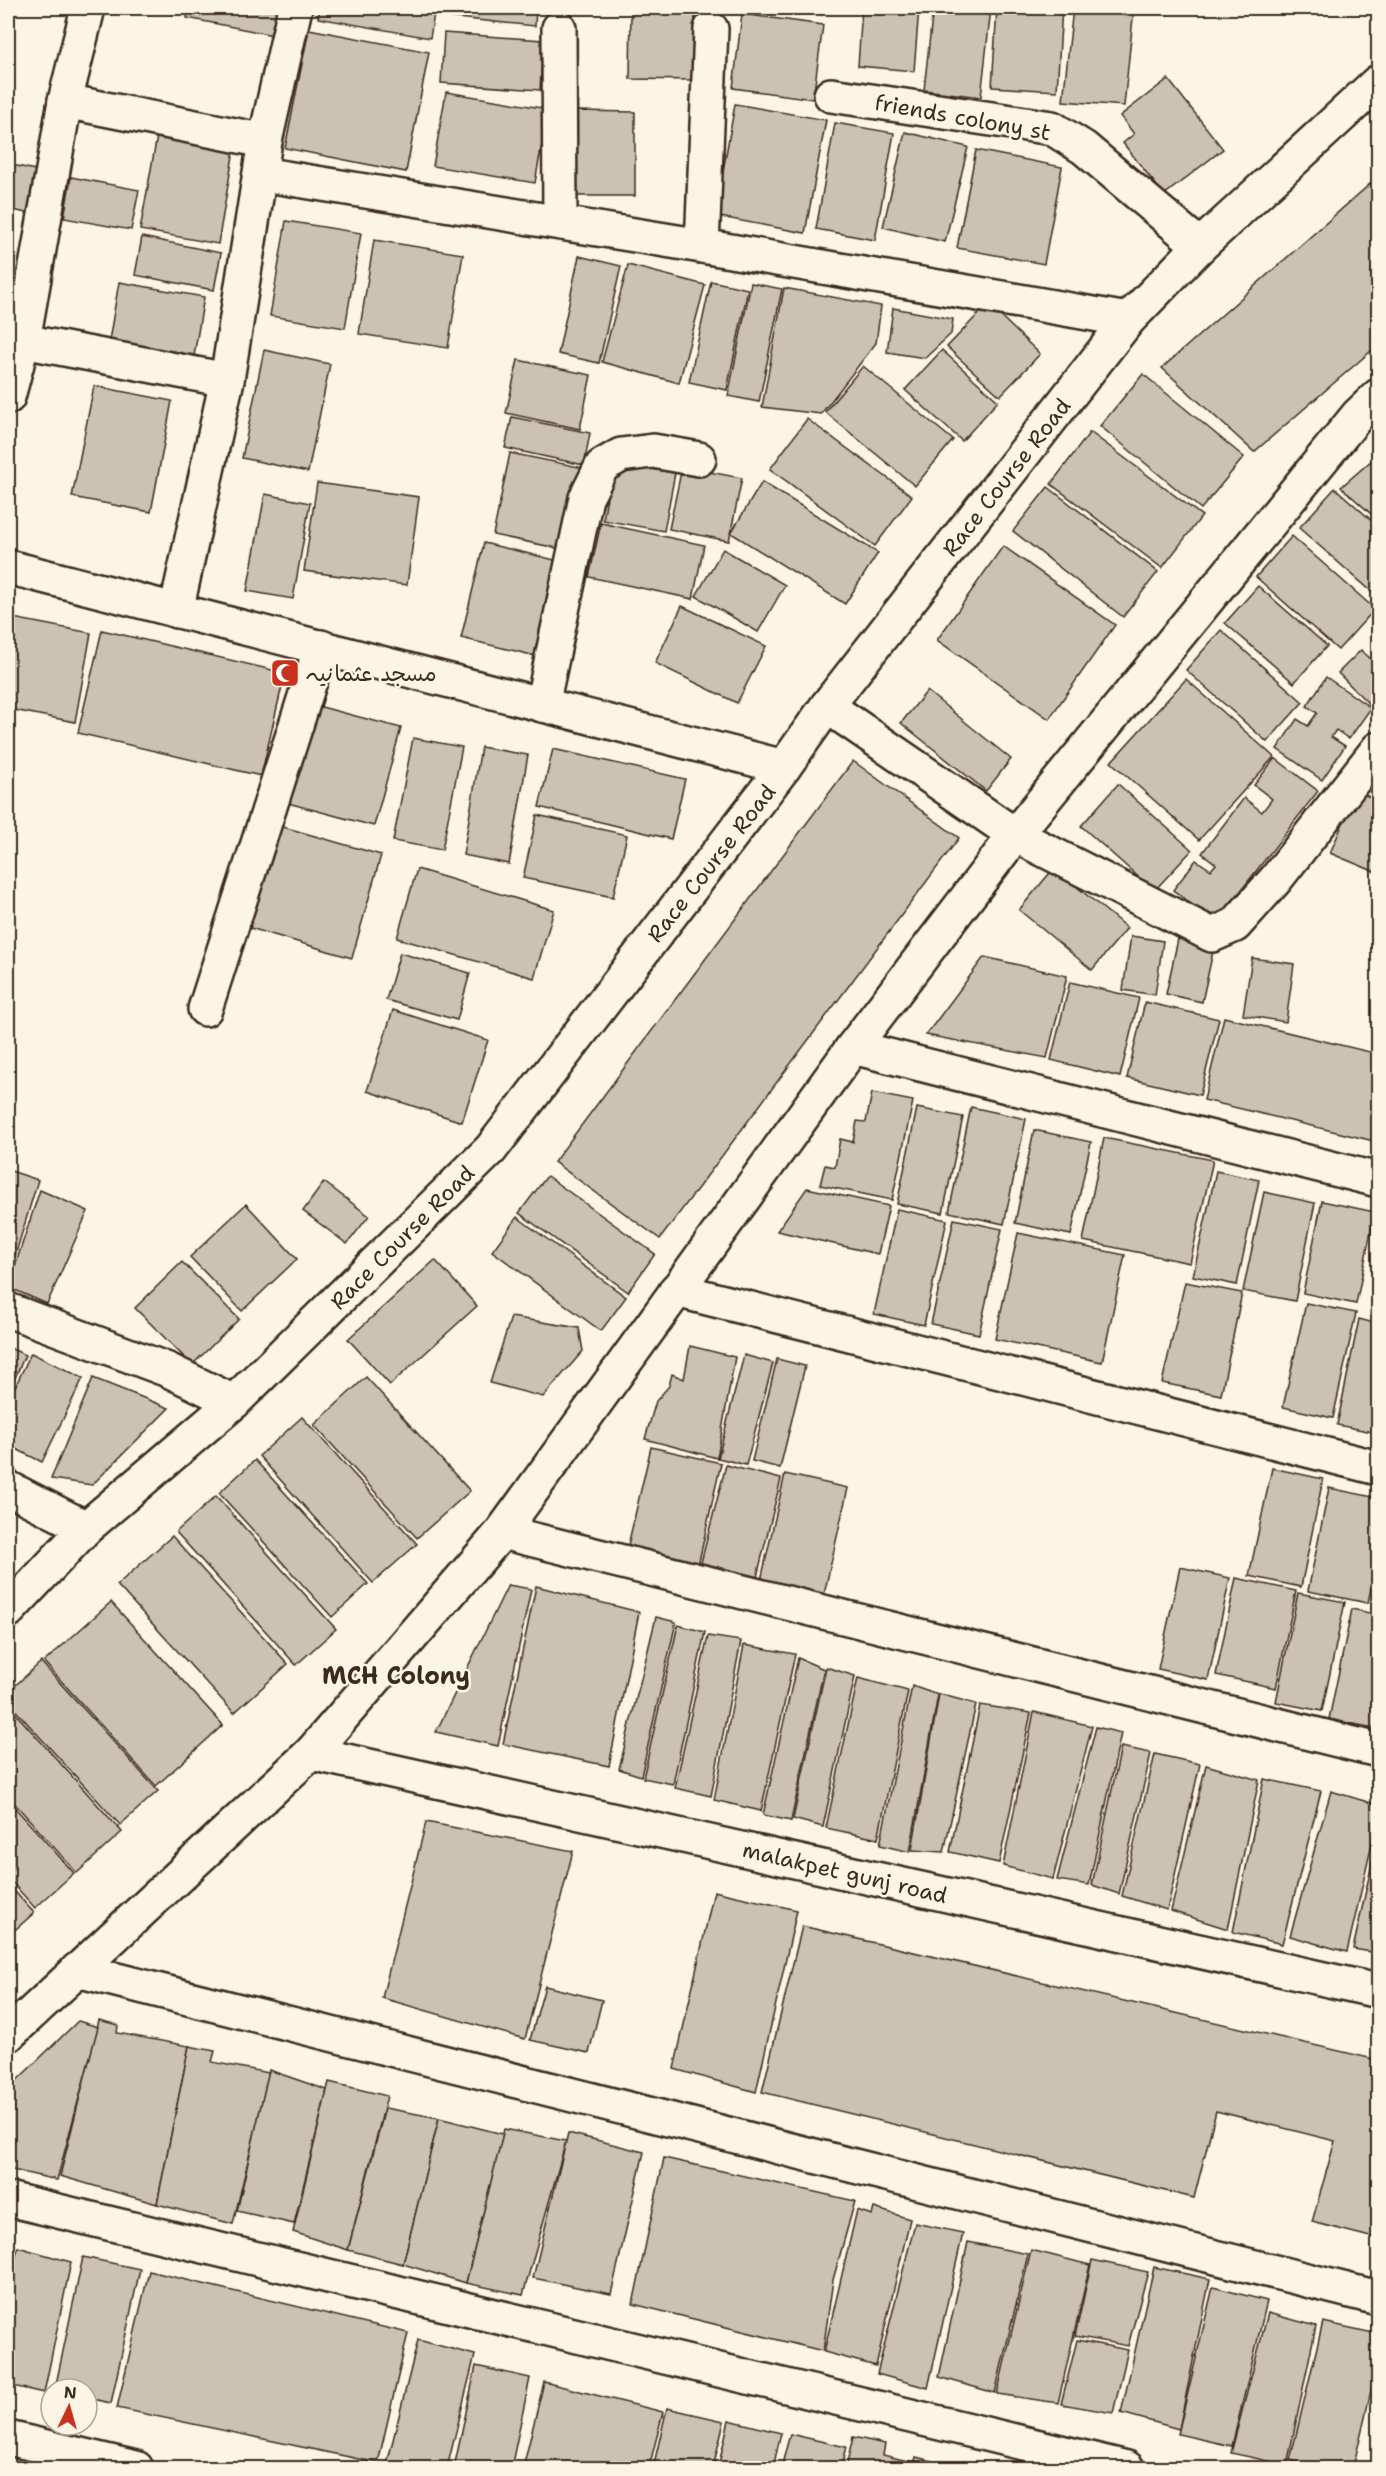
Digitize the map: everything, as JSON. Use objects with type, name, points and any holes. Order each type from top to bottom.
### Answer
[{"type":"street","points":[[8,397],[22,341],[65,101],[88,8]]},
{"type":"street","points":[[176,611],[227,380],[265,141],[295,8]]},
{"type":"street","points":[[559,28],[560,222]]},
{"type":"street","points":[[702,246],[711,29]]},
{"type":"street","name":"Race Course Road","points":[[8,1611],[86,1528],[234,1402],[491,1149],[784,767],[827,706],[1128,320],[1200,246],[1378,82]]},
{"type":"street","name":"friends colony st","points":[[831,95],[1052,128],[1084,148],[1200,246]]},
{"type":"street","points":[[65,101],[265,141]]},
{"type":"street","points":[[261,174],[560,222],[1128,320]]},
{"type":"street","points":[[22,341],[227,380]]},
{"type":"street","points":[[8,2035],[311,1754],[502,1532],[854,1047],[1015,835],[1358,415],[1378,396]]},
{"type":"street","points":[[542,705],[586,498],[602,465],[621,455],[652,451],[699,459]]},
{"type":"street","points":[[8,567],[784,767]]},
{"type":"street","points":[[205,1009],[321,647]]},
{"type":"street","points":[[827,706],[1015,835],[1212,935],[1235,925],[1276,879],[1378,749]]},
{"type":"street","points":[[854,1047],[1378,1180]]},
{"type":"street","points":[[676,1290],[1378,1468]]},
{"type":"street","points":[[8,1310],[168,1370],[234,1402]]},
{"type":"street","points":[[8,1488],[86,1528]]},
{"type":"street","points":[[502,1532],[1378,1750]]},
{"type":"street","name":"malakpet gunj road","points":[[311,1754],[1378,1991]]},
{"type":"street","points":[[77,1970],[1378,2298]]},
{"type":"street","points":[[8,2199],[1127,2469]]},
{"type":"street","points":[[8,2438],[136,2469]]},
{"type":"building","points":[[189,8],[279,8],[273,35],[187,18]]},
{"type":"building","points":[[320,8],[435,8],[430,38],[318,18]]},
{"type":"building","points":[[449,8],[536,8],[535,26],[448,17]]},
{"type":"building","points":[[631,8],[695,8],[694,80],[630,79]]},
{"type":"building","points":[[862,8],[919,8],[914,71],[858,66]]},
{"type":"building","points":[[933,8],[991,8],[981,97],[924,90]]},
{"type":"building","points":[[997,8],[1062,8],[1057,91],[992,87]]},
{"type":"building","points":[[1073,8],[1134,8],[1124,106],[1063,101]]},
{"type":"building","points":[[742,14],[823,25],[813,99],[733,88]]},
{"type":"building","points":[[309,29],[429,52],[406,172],[285,148]]},
{"type":"building","points":[[444,33],[543,40],[540,90],[441,83]]},
{"type":"building","points":[[1168,79],[1223,149],[1164,195],[1123,143],[1134,134],[1120,116]]},
{"type":"building","points":[[446,92],[548,109],[535,183],[433,166]]},
{"type":"building","points":[[735,104],[826,120],[805,233],[715,216]]},
{"type":"building","points":[[575,111],[635,112],[635,196],[575,196]]},
{"type":"building","points":[[835,123],[894,133],[875,240],[816,229]]},
{"type":"building","points":[[905,132],[968,147],[945,242],[883,227]]},
{"type":"building","points":[[157,136],[234,150],[218,244],[140,230]]},
{"type":"building","points":[[976,150],[1062,167],[1044,264],[957,248]]},
{"type":"building","points":[[8,164],[49,173],[40,216],[8,209]]},
{"type":"building","points":[[71,177],[139,190],[131,230],[64,218]]},
{"type":"building","points":[[1378,177],[1378,345],[1254,452],[1162,368]]},
{"type":"building","points":[[286,221],[361,233],[345,328],[270,316]]},
{"type":"building","points":[[142,237],[221,253],[214,290],[135,275]]},
{"type":"building","points":[[374,240],[463,254],[448,348],[359,334]]},
{"type":"building","points":[[579,256],[621,266],[599,363],[558,354]]},
{"type":"building","points":[[628,265],[705,285],[679,383],[602,362]]},
{"type":"building","points":[[711,281],[748,289],[727,390],[689,382]]},
{"type":"building","points":[[119,282],[204,297],[194,356],[109,341]]},
{"type":"building","points":[[751,283],[782,289],[759,402],[728,396]]},
{"type":"building","points":[[784,288],[881,306],[876,343],[821,414],[762,407]]},
{"type":"building","points":[[988,304],[1040,354],[1000,396],[947,347]]},
{"type":"building","points":[[893,308],[953,319],[951,334],[925,358],[887,352]]},
{"type":"building","points":[[264,350],[330,364],[308,472],[242,458]]},
{"type":"building","points":[[942,350],[998,401],[962,441],[905,390]]},
{"type":"building","points":[[518,360],[591,375],[580,429],[506,413]]},
{"type":"building","points":[[863,366],[953,440],[915,486],[825,412]]},
{"type":"building","points":[[1143,374],[1244,457],[1201,509],[1100,426]]},
{"type":"building","points":[[94,386],[172,401],[151,512],[72,497]]},
{"type":"building","points":[[512,417],[590,433],[584,465],[505,448]]},
{"type":"building","points":[[807,419],[912,496],[875,546],[770,469]]},
{"type":"building","points":[[1090,432],[1202,516],[1162,568],[1051,484]]},
{"type":"building","points":[[510,453],[584,468],[567,550],[493,535]]},
{"type":"building","points":[[1378,455],[1378,520],[1341,487]]},
{"type":"building","points":[[613,462],[675,473],[664,531],[603,520]]},
{"type":"building","points":[[682,467],[742,478],[729,541],[669,529]]},
{"type":"building","points":[[762,482],[878,553],[845,604],[731,533]]},
{"type":"building","points":[[317,483],[419,497],[407,585],[304,571]]},
{"type":"building","points":[[1048,487],[1158,572],[1123,617],[1013,531]]},
{"type":"building","points":[[1335,488],[1378,526],[1378,597],[1299,528]]},
{"type":"building","points":[[265,494],[310,503],[293,599],[247,591]]},
{"type":"building","points":[[601,523],[704,545],[693,599],[589,577]]},
{"type":"building","points":[[1292,536],[1375,609],[1338,650],[1256,577]]},
{"type":"building","points":[[484,543],[559,561],[536,656],[461,638]]},
{"type":"building","points":[[1003,546],[1115,625],[1049,719],[937,640]]},
{"type":"building","points":[[723,549],[785,585],[758,632],[696,596]]},
{"type":"building","points":[[1258,586],[1327,646],[1294,683],[1225,623]]},
{"type":"building","points":[[682,606],[766,646],[737,703],[655,663]]},
{"type":"building","points":[[8,617],[91,633],[75,722],[8,709]]},
{"type":"building","points":[[102,630],[285,673],[261,776],[78,733]]},
{"type":"building","points":[[1221,630],[1303,702],[1267,742],[1186,670]]},
{"type":"building","points":[[1361,650],[1374,662],[1378,657],[1378,705],[1374,709],[1338,673]]},
{"type":"building","points":[[1326,677],[1371,708],[1349,739],[1336,730],[1331,737],[1345,746],[1322,780],[1277,749],[1297,719],[1308,726],[1317,713],[1307,706]]},
{"type":"building","points":[[1186,679],[1274,757],[1199,840],[1111,762]]},
{"type":"building","points":[[927,691],[1011,759],[986,791],[901,723]]},
{"type":"building","points":[[310,704],[401,728],[374,826],[284,802]]},
{"type":"building","points":[[413,738],[462,747],[442,850],[393,841]]},
{"type":"building","points":[[481,747],[528,755],[509,864],[463,855]]},
{"type":"building","points":[[553,749],[685,779],[671,839],[539,807]]},
{"type":"building","points":[[1275,758],[1318,791],[1216,923],[1173,890],[1196,860],[1211,870],[1216,864],[1202,853],[1244,798],[1262,812],[1272,799],[1254,785]]},
{"type":"building","points":[[853,761],[959,838],[660,1239],[554,1162]]},
{"type":"building","points":[[1118,784],[1192,850],[1154,891],[1081,826]]},
{"type":"building","points":[[1357,791],[1378,801],[1378,873],[1330,853]]},
{"type":"building","points":[[537,815],[627,835],[613,897],[523,878]]},
{"type":"building","points":[[280,826],[381,855],[352,958],[250,928]]},
{"type":"building","points":[[1054,868],[1127,928],[1092,970],[1019,910]]},
{"type":"building","points":[[417,869],[554,910],[534,978],[397,938]]},
{"type":"building","points":[[1131,936],[1163,941],[1155,995],[1123,990]]},
{"type":"building","points":[[1178,939],[1214,947],[1202,1002],[1166,994]]},
{"type":"building","points":[[400,953],[470,973],[457,1020],[386,1000]]},
{"type":"building","points":[[984,957],[1067,976],[1047,1058],[926,1035]]},
{"type":"building","points":[[1252,958],[1294,964],[1286,1022],[1243,1015]]},
{"type":"building","points":[[1070,982],[1139,998],[1120,1077],[1051,1060]]},
{"type":"building","points":[[1145,1002],[1219,1019],[1200,1095],[1127,1078]]},
{"type":"building","points":[[393,1010],[488,1040],[462,1122],[367,1091]]},
{"type":"building","points":[[1224,1017],[1378,1054],[1378,1142],[1204,1100]]},
{"type":"building","points":[[872,1093],[913,1101],[892,1200],[820,1185],[825,1165],[835,1167],[840,1139],[853,1142],[857,1121],[866,1122]]},
{"type":"building","points":[[971,1107],[1026,1119],[1004,1224],[949,1212]]},
{"type":"building","points":[[917,1108],[963,1117],[943,1213],[897,1204]]},
{"type":"building","points":[[1034,1130],[1091,1142],[1071,1235],[1015,1223]]},
{"type":"building","points":[[1104,1138],[1213,1160],[1190,1263],[1083,1241]]},
{"type":"building","points":[[8,1170],[38,1180],[8,1279]]},
{"type":"building","points":[[1216,1171],[1259,1180],[1237,1285],[1193,1276]]},
{"type":"building","points":[[547,1176],[655,1254],[628,1292],[519,1213]]},
{"type":"building","points":[[324,1182],[369,1216],[347,1244],[303,1211]]},
{"type":"building","points":[[807,1188],[889,1206],[878,1254],[777,1231]]},
{"type":"building","points":[[40,1190],[88,1211],[47,1304],[8,1287]]},
{"type":"building","points":[[1264,1192],[1315,1203],[1295,1301],[1243,1291]]},
{"type":"building","points":[[1322,1201],[1375,1212],[1356,1304],[1303,1293]]},
{"type":"building","points":[[246,1204],[297,1259],[242,1311],[190,1257]]},
{"type":"building","points":[[897,1209],[947,1220],[924,1325],[874,1314]]},
{"type":"building","points":[[517,1217],[626,1297],[601,1331],[492,1251]]},
{"type":"building","points":[[954,1219],[1002,1229],[979,1334],[931,1324]]},
{"type":"building","points":[[1018,1233],[1125,1255],[1102,1362],[995,1339]]},
{"type":"building","points":[[435,1260],[477,1306],[390,1385],[348,1339]]},
{"type":"building","points":[[182,1262],[239,1319],[192,1365],[135,1308]]},
{"type":"building","points":[[1185,1282],[1242,1293],[1221,1395],[1162,1383]]},
{"type":"building","points":[[1306,1303],[1356,1313],[1333,1418],[1283,1407]]},
{"type":"building","points":[[511,1317],[579,1328],[583,1351],[543,1397],[490,1383]]},
{"type":"building","points":[[1359,1319],[1378,1324],[1378,1433],[1337,1425]]},
{"type":"building","points":[[690,1346],[735,1357],[717,1458],[645,1439],[656,1401],[669,1386],[672,1374],[684,1379]]},
{"type":"building","points":[[8,1347],[25,1355],[8,1394]]},
{"type":"building","points":[[31,1353],[83,1378],[42,1462],[8,1445],[8,1402]]},
{"type":"building","points":[[744,1355],[773,1363],[746,1465],[718,1458]]},
{"type":"building","points":[[777,1359],[805,1366],[780,1468],[752,1461]]},
{"type":"building","points":[[366,1377],[470,1491],[417,1538],[314,1425]]},
{"type":"building","points":[[93,1378],[169,1408],[92,1485],[51,1479]]},
{"type":"building","points":[[302,1417],[417,1544],[373,1583],[259,1456]]},
{"type":"building","points":[[651,1447],[721,1463],[697,1570],[626,1554]]},
{"type":"building","points":[[255,1460],[368,1584],[332,1617],[219,1493]]},
{"type":"building","points":[[726,1465],[781,1479],[755,1585],[699,1570]]},
{"type":"building","points":[[1272,1468],[1323,1479],[1301,1587],[1249,1576]]},
{"type":"building","points":[[785,1474],[848,1488],[823,1599],[760,1585]]},
{"type":"building","points":[[1329,1488],[1378,1498],[1378,1554],[1368,1603],[1308,1591]]},
{"type":"building","points":[[216,1496],[336,1629],[296,1665],[176,1532]]},
{"type":"building","points":[[172,1536],[288,1664],[234,1713],[117,1585]]},
{"type":"building","points":[[1180,1567],[1230,1578],[1208,1680],[1158,1669]]},
{"type":"building","points":[[1236,1578],[1296,1591],[1276,1688],[1216,1675]]},
{"type":"building","points":[[508,1585],[531,1589],[498,1746],[436,1732]]},
{"type":"building","points":[[536,1586],[639,1612],[609,1766],[503,1744]]},
{"type":"building","points":[[1298,1593],[1345,1602],[1322,1711],[1276,1702]]},
{"type":"building","points":[[111,1602],[223,1725],[156,1786],[44,1662]]},
{"type":"building","points":[[1352,1609],[1378,1615],[1378,1707],[1374,1728],[1329,1719]]},
{"type":"building","points":[[656,1617],[676,1622],[641,1776],[619,1769]]},
{"type":"building","points":[[678,1625],[705,1632],[673,1784],[643,1778]]},
{"type":"building","points":[[708,1636],[741,1641],[711,1796],[675,1788]]},
{"type":"building","points":[[744,1645],[795,1654],[761,1811],[714,1800]]},
{"type":"building","points":[[798,1658],[824,1669],[791,1821],[763,1815]]},
{"type":"building","points":[[41,1662],[158,1791],[120,1825],[8,1702],[8,1692]]},
{"type":"building","points":[[826,1667],[855,1676],[823,1827],[793,1819]]},
{"type":"building","points":[[858,1678],[908,1691],[878,1839],[826,1828]]},
{"type":"building","points":[[912,1686],[938,1695],[910,1852],[880,1845]]},
{"type":"building","points":[[939,1694],[976,1704],[944,1852],[912,1850]]},
{"type":"building","points":[[8,1705],[122,1832],[77,1873],[8,1796]]},
{"type":"building","points":[[980,1705],[1031,1713],[999,1863],[950,1852]]},
{"type":"building","points":[[1034,1712],[1092,1726],[1053,1879],[1003,1866]]},
{"type":"building","points":[[1096,1727],[1121,1733],[1089,1885],[1057,1880]]},
{"type":"building","points":[[1121,1747],[1151,1753],[1119,1894],[1092,1885]]},
{"type":"building","points":[[1155,1754],[1200,1764],[1167,1910],[1122,1896]]},
{"type":"building","points":[[1206,1765],[1259,1780],[1228,1929],[1171,1911]]},
{"type":"building","points":[[1264,1779],[1321,1791],[1282,1944],[1233,1932]]},
{"type":"building","points":[[1331,1791],[1378,1805],[1378,1818],[1347,1952],[1290,1936]]},
{"type":"building","points":[[8,1800],[74,1873],[35,1908],[8,1878]]},
{"type":"building","points":[[426,1822],[573,1851],[525,2039],[382,1998]]},
{"type":"building","points":[[1378,1836],[1378,1953],[1353,1949]]},
{"type":"building","points":[[8,1884],[34,1913],[8,1936]]},
{"type":"building","points":[[714,1891],[797,1910],[756,2092],[674,2069]]},
{"type":"building","points":[[802,1926],[1378,2060],[1378,2239],[1312,2222],[1335,2141],[1216,2111],[1194,2198],[762,2092]]},
{"type":"building","points":[[545,1986],[602,2000],[589,2053],[530,2040]]},
{"type":"building","points":[[99,2020],[118,2025],[117,2033],[189,2046],[157,2204],[60,2176]]},
{"type":"building","points":[[78,2021],[98,2027],[57,2180],[8,2169],[8,2089]]},
{"type":"building","points":[[189,2046],[215,2051],[212,2062],[269,2073],[233,2224],[157,2204]]},
{"type":"building","points":[[269,2070],[327,2090],[294,2224],[237,2211]]},
{"type":"building","points":[[329,2082],[387,2096],[348,2250],[293,2232]]},
{"type":"building","points":[[385,2108],[439,2118],[403,2264],[348,2250]]},
{"type":"building","points":[[439,2118],[503,2134],[466,2283],[403,2264]]},
{"type":"building","points":[[504,2129],[566,2141],[523,2295],[466,2283]]},
{"type":"building","points":[[568,2133],[644,2152],[611,2294],[533,2278]]},
{"type":"building","points":[[664,2158],[855,2201],[833,2280],[823,2351],[633,2304]]},
{"type":"building","points":[[874,2208],[910,2219],[876,2366],[824,2352],[857,2210],[872,2215]]},
{"type":"building","points":[[915,2223],[963,2233],[928,2388],[877,2374]]},
{"type":"building","points":[[968,2242],[1028,2254],[995,2393],[939,2377]]},
{"type":"building","points":[[18,2247],[71,2262],[47,2377],[39,2377],[39,2392],[8,2385],[8,2290]]},
{"type":"building","points":[[1031,2250],[1090,2265],[1058,2403],[997,2394]]},
{"type":"building","points":[[83,2257],[140,2269],[111,2403],[99,2400],[99,2377],[58,2377]]},
{"type":"building","points":[[1092,2260],[1148,2272],[1128,2346],[1075,2336]]},
{"type":"building","points":[[1154,2267],[1210,2279],[1179,2429],[1121,2413]]},
{"type":"building","points":[[149,2271],[408,2333],[378,2463],[117,2408]]},
{"type":"building","points":[[1213,2287],[1267,2301],[1232,2446],[1178,2434]]},
{"type":"building","points":[[1268,2313],[1316,2326],[1287,2465],[1231,2453]]},
{"type":"building","points":[[1323,2322],[1378,2334],[1378,2361],[1353,2468],[1319,2468],[1290,2460]]},
{"type":"building","points":[[418,2340],[475,2355],[447,2468],[386,2468]]},
{"type":"building","points":[[1077,2340],[1128,2350],[1113,2413],[1061,2404]]},
{"type":"building","points":[[476,2366],[530,2378],[511,2468],[454,2468]]},
{"type":"building","points":[[544,2382],[663,2412],[649,2468],[523,2468]]},
{"type":"building","points":[[667,2408],[724,2421],[713,2468],[653,2468]]},
{"type":"building","points":[[729,2420],[781,2433],[773,2468],[718,2468]]},
{"type":"building","points":[[790,2434],[846,2447],[841,2468],[781,2468]]},
{"type":"building","points":[[853,2437],[885,2444],[883,2455],[908,2461],[906,2468],[846,2468]]},
{"type":"building","points":[[916,2457],[959,2468],[913,2468]]},
{"type":"place","name":"مسجد عثمانیہ","points":[[285,673]]},
{"type":"district","name":"MCH Colony","points":[[396,1676]]}]
